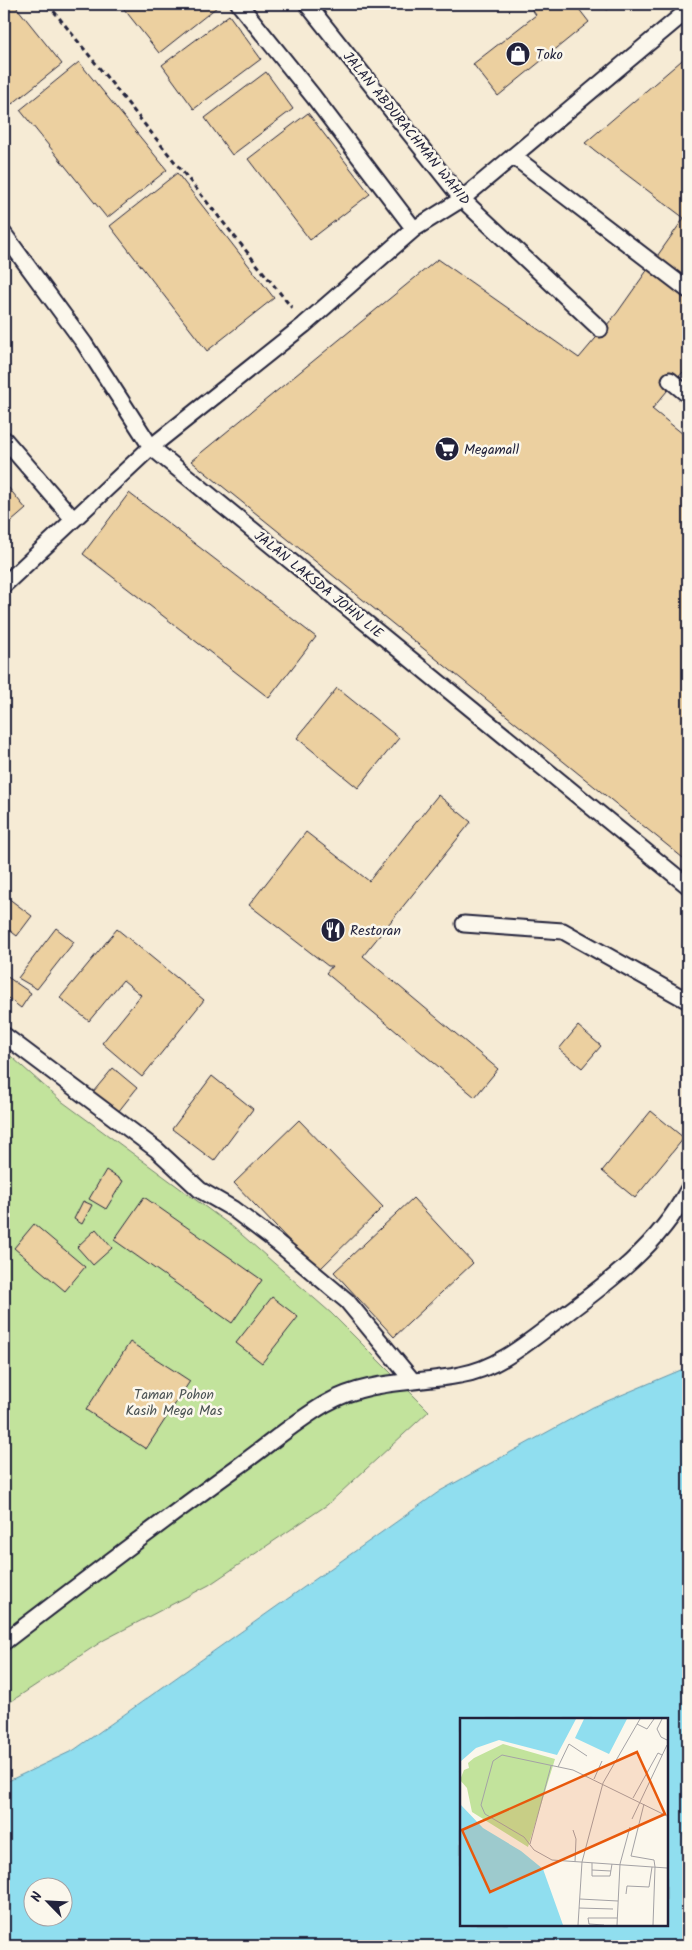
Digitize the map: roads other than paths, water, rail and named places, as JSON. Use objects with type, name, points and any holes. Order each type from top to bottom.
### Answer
[{"type":"lane","points":[[239,4],[313,96],[414,229]]},
{"type":"lane","name":"JALAN ABDURACHMAN WAHID","points":[[307,4],[462,199],[600,329]]},
{"type":"lane","points":[[4,585],[152,447],[304,325],[414,229],[462,199],[688,10]]},
{"type":"lane","points":[[513,156],[688,290]]},
{"type":"lane","name":"JALAN LAKSDA JOHN LIE","points":[[4,234],[84,343],[152,447],[688,886]]},
{"type":"lane","points":[[670,380],[688,395]]},
{"type":"lane","points":[[4,439],[74,518]]},
{"type":"lane","points":[[464,924],[563,931],[688,1001]]},
{"type":"lane","points":[[4,1035],[158,1150],[200,1190],[233,1209],[278,1243],[347,1301],[412,1380]]},
{"type":"lane","points":[[4,1642],[182,1507],[325,1404],[352,1391],[412,1380],[460,1376],[474,1372],[514,1353],[612,1280],[652,1242],[688,1190]]},
{"type":"water","points":[[688,1367],[688,1946],[4,1946],[4,1783],[74,1750],[440,1491],[593,1407]]},
{"type":"place","name":"Toko","points":[[518,54]]},
{"type":"place","name":"Megamall","points":[[447,449]]},
{"type":"place","name":"Restoran","points":[[333,930]]},
{"type":"park label","name":"Taman Pohon Kasih Mega Mas","points":[[174,1402]]}]
